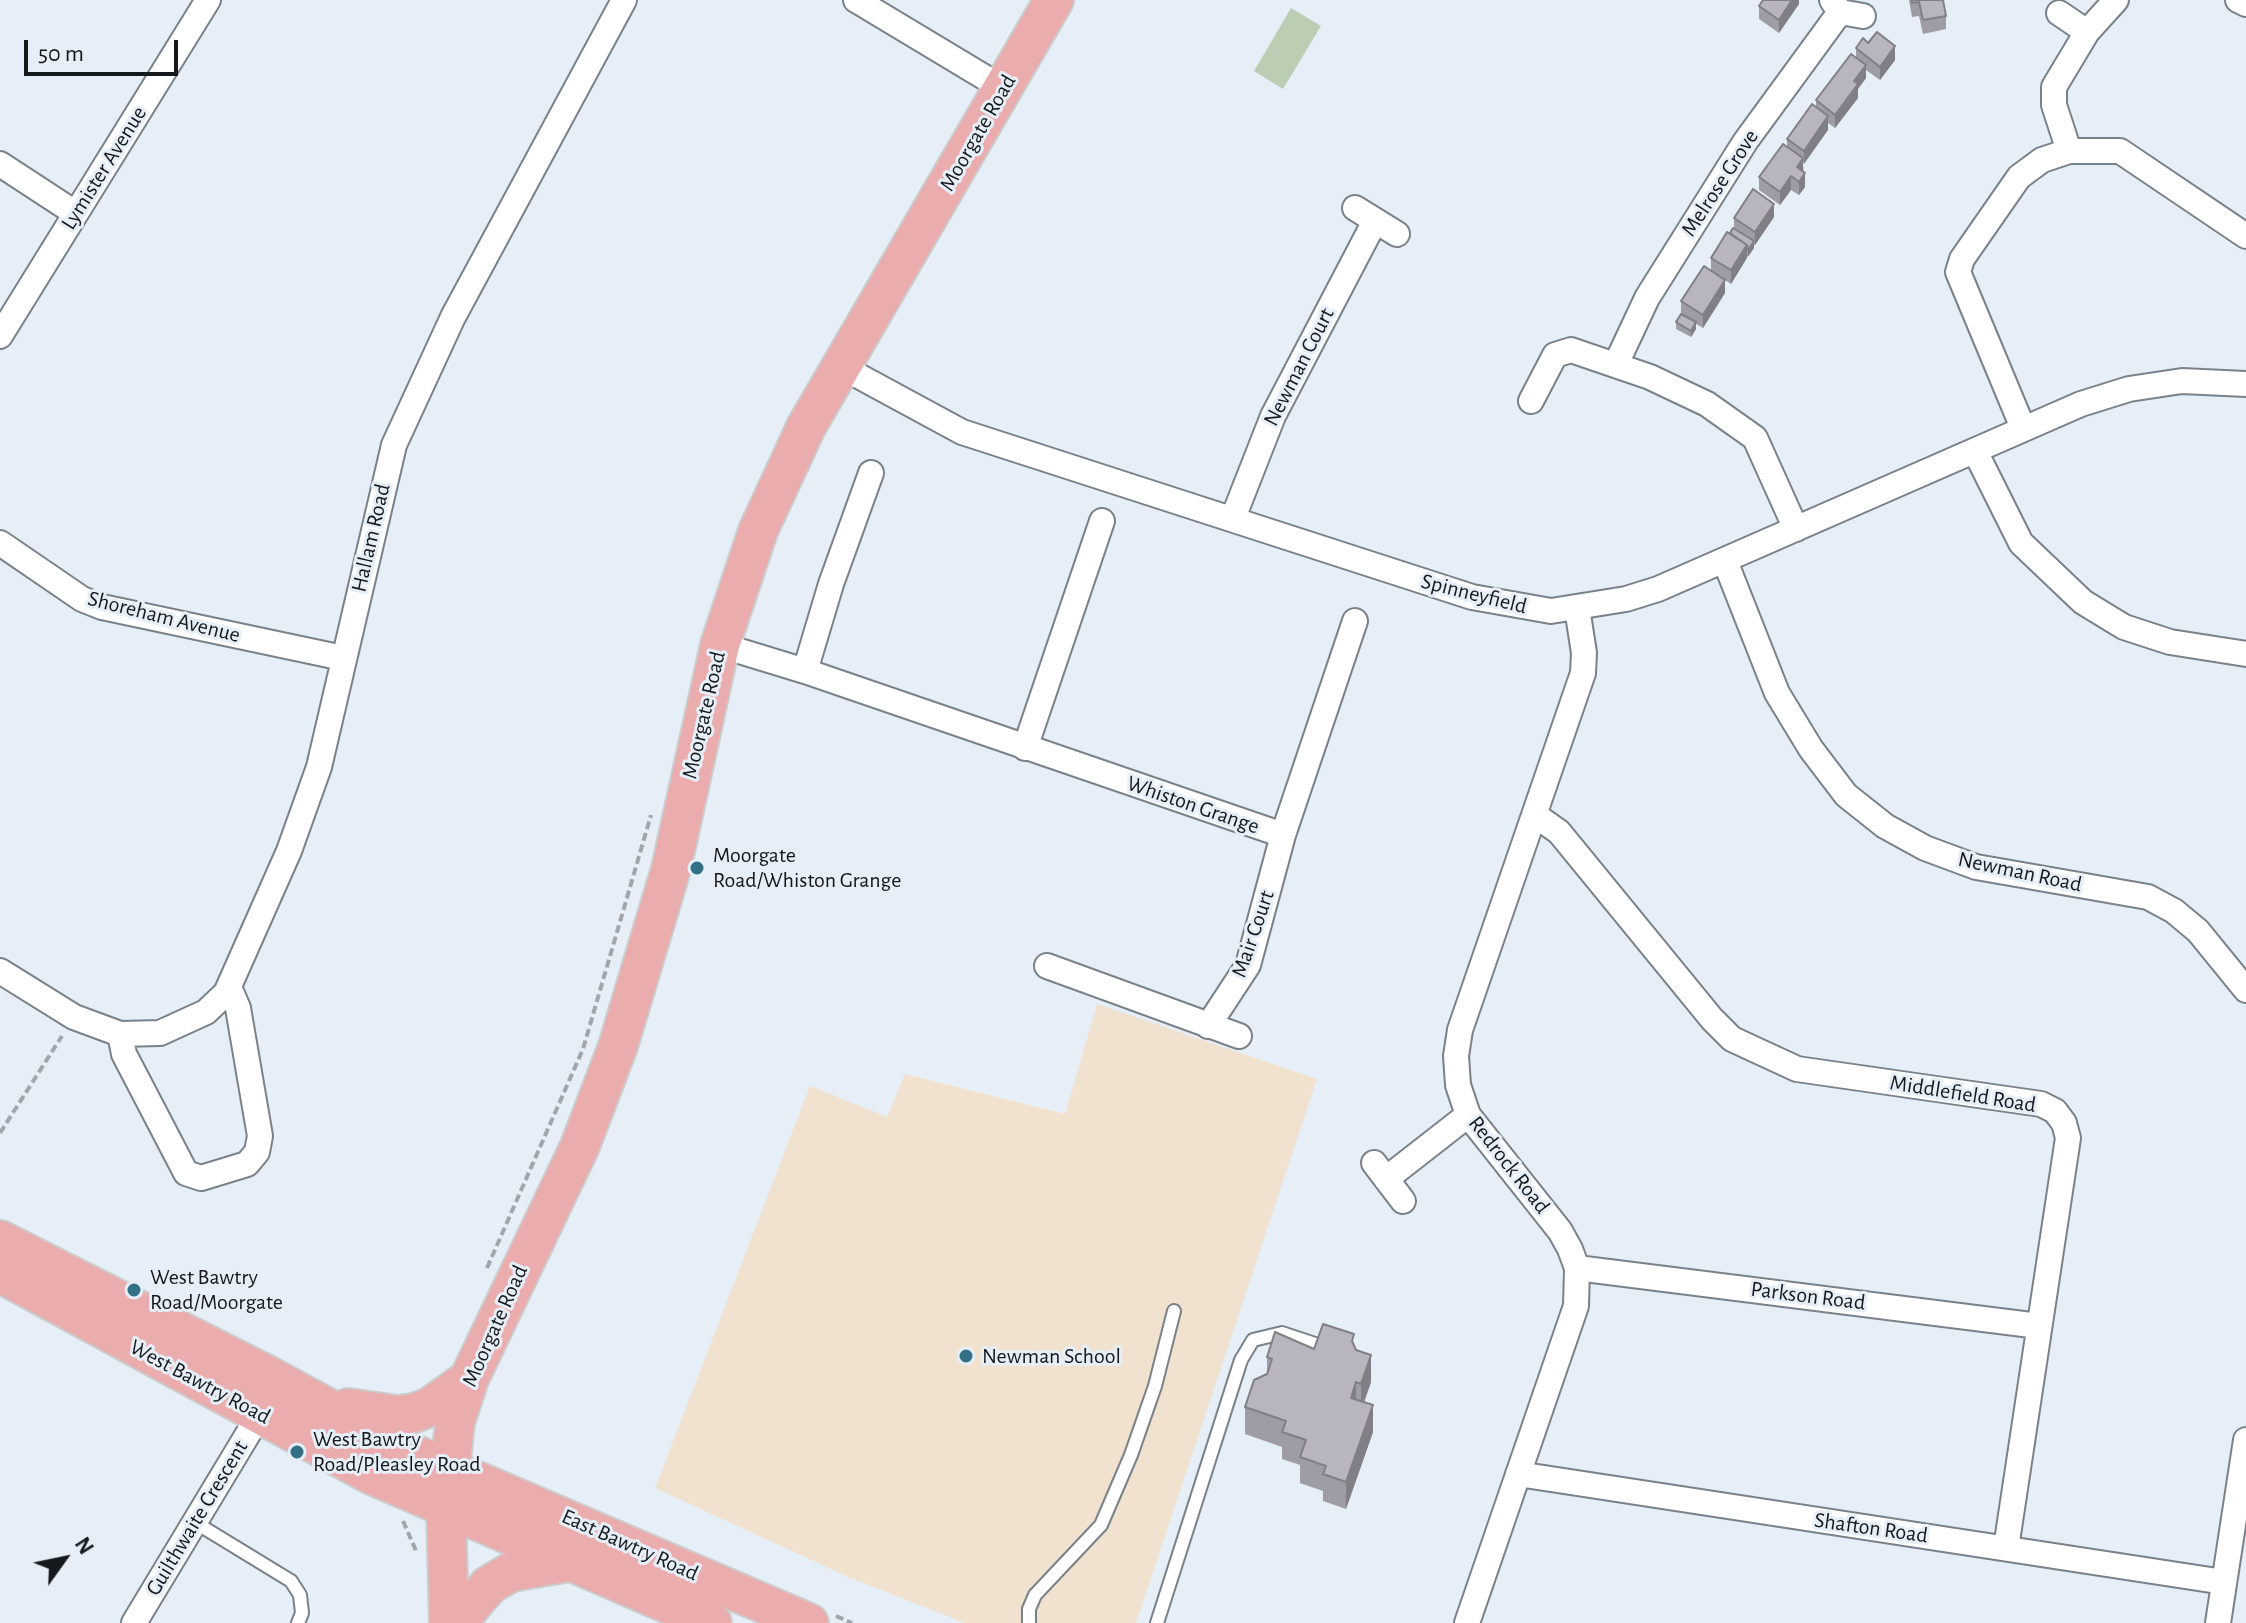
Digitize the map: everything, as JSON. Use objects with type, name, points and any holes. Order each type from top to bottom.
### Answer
[{"type":"main road","name":"Moorgate Road","points":[[449,1623],[448,1489],[455,1422],[469,1379],[580,1146],[618,1046],[671,869],[720,645],[749,556],[806,427],[1054,0]]},
{"type":"main road","name":"West Bawtry Road","points":[[0,1240],[318,1401],[448,1489]]},
{"type":"main road","name":"West Bawtry Road","points":[[0,1273],[372,1475],[448,1489]]},
{"type":"main road","points":[[318,1401],[376,1413],[414,1413],[430,1407],[469,1379]]},
{"type":"main road","name":"East Bawtry Road","points":[[448,1489],[569,1562],[712,1623]]},
{"type":"main road","name":"East Bawtry Road","points":[[448,1489],[809,1623]]},
{"type":"main road","points":[[457,1623],[489,1585],[511,1572],[569,1562]]},
{"type":"street","name":"Lymister Avenue","points":[[0,336],[208,0]]},
{"type":"street","name":"Hallam Road","points":[[120,1034],[160,1033],[184,1024],[206,1012],[229,987],[289,851],[309,795],[394,445],[453,317],[624,0]]},
{"type":"street","points":[[856,0],[1004,89]]},
{"type":"street","points":[[2069,151],[2054,105],[2054,87],[2087,32],[2116,0]]},
{"type":"street","points":[[2238,0],[2246,4]]},
{"type":"street","name":"Melrose Grove","points":[[1616,364],[1647,298],[1745,142],[1845,9]]},
{"type":"street","points":[[2059,13],[2087,32]]},
{"type":"street","points":[[2023,428],[1958,272],[1962,259],[2019,177],[2042,160],[2069,151],[2120,151],[2246,236]]},
{"type":"street","points":[[0,164],[75,213]]},
{"type":"street","name":"Newman Court","points":[[1233,518],[1273,416],[1365,214],[1397,234]]},
{"type":"street","points":[[1531,401],[1555,355],[1571,350],[1616,364],[1707,404],[1755,438],[1796,529]]},
{"type":"street","name":"Spinneyfield","points":[[842,367],[962,432],[1472,597],[1527,609],[1577,608],[1648,592],[1725,561],[2023,428],[2129,389],[2182,381],[2246,384]]},
{"type":"street","points":[[1975,451],[2021,543],[2083,602],[2124,627],[2154,637],[2246,654]]},
{"type":"street","points":[[805,671],[831,584],[871,473]]},
{"type":"street","points":[[1025,748],[1102,521]]},
{"type":"street","name":"Shoreham Avenue","points":[[0,543],[82,599],[102,607],[343,658]]},
{"type":"street","name":"Newman Road","points":[[1725,561],[1777,693],[1811,749],[1846,795],[1885,826],[1925,848],[1976,867],[2148,897],[2174,911],[2198,931],[2243,978]]},
{"type":"street","name":"Redrock Road","points":[[1467,1623],[1576,1306],[1577,1268],[1560,1231],[1468,1115],[1458,1085],[1456,1056],[1460,1030],[1583,673],[1584,653],[1577,608]]},
{"type":"street","name":"Whiston Grange","points":[[720,645],[805,671],[1283,835],[1355,621]]},
{"type":"street","name":"Middlefield Road","points":[[1535,815],[1559,832],[1712,1019],[1732,1039],[1797,1069],[2041,1104],[2055,1111],[2064,1123],[2068,1138],[2006,1548]]},
{"type":"street","name":"Mair Court","points":[[1208,1026],[1248,965],[1283,835]]},
{"type":"street","points":[[1047,966],[1239,1036]]},
{"type":"street","points":[[0,971],[74,1017],[120,1034],[124,1054],[186,1173],[201,1178],[247,1164],[257,1152],[260,1136],[238,1008],[229,987]]},
{"type":"street","points":[[1403,1201],[1380,1171],[1468,1115]]},
{"type":"street","name":"Parkson Road","points":[[1577,1268],[2039,1326]]},
{"type":"street","name":"Guilthwaite Crescent","points":[[134,1623],[260,1414]]},
{"type":"street","points":[[2218,1623],[2246,1440]]},
{"type":"street","name":"Shafton Road","points":[[1518,1474],[2224,1582]]},
{"type":"lane","points":[[1029,1623],[1029,1609],[1035,1595],[1101,1525],[1131,1455],[1174,1311]]},
{"type":"lane","points":[[1157,1623],[1241,1360],[1253,1340],[1282,1333],[1347,1355]]},
{"type":"lane","points":[[196,1523],[291,1581],[300,1595],[302,1613],[298,1623]]},
{"type":"path","points":[[0,1133],[74,1017]]},
{"type":"shaded area","name":"Newman School","points":[[1097,1004],[1317,1079],[1136,1623],[965,1623],[848,1577],[655,1488],[810,1086],[887,1117],[905,1074],[1065,1114]]},
{"type":"green space","points":[[1291,8],[1321,26],[1283,89],[1254,71]]},
{"type":"building","points":[[1763,0],[1792,0],[1779,20],[1759,6]]},
{"type":"building","points":[[1912,0],[1943,0],[1946,16],[1923,20],[1919,2],[1912,3]]},
{"type":"building","points":[[1877,32],[1895,46],[1880,67],[1856,48],[1863,38],[1868,43]]},
{"type":"building","points":[[1851,54],[1866,65],[1854,81],[1858,84],[1835,115],[1816,100]]},
{"type":"building","points":[[1812,104],[1828,116],[1804,151],[1787,139]]},
{"type":"building","points":[[1783,144],[1803,158],[1797,167],[1805,173],[1799,182],[1791,176],[1780,192],[1759,177]]},
{"type":"building","points":[[1753,189],[1774,204],[1755,232],[1734,218]]},
{"type":"building","points":[[1733,228],[1754,241],[1748,250],[1747,245],[1730,233]]},
{"type":"building","points":[[1727,232],[1747,245],[1731,270],[1711,258]]},
{"type":"building","points":[[1704,266],[1725,280],[1703,315],[1681,301]]},
{"type":"building","points":[[1681,314],[1696,322],[1691,331],[1676,322]]},
{"type":"building","points":[[1323,1324],[1354,1334],[1352,1341],[1356,1350],[1371,1355],[1361,1384],[1356,1382],[1351,1398],[1373,1405],[1346,1482],[1323,1474],[1326,1466],[1300,1457],[1306,1440],[1282,1432],[1286,1421],[1245,1407],[1254,1380],[1267,1374],[1272,1359],[1267,1357],[1275,1332],[1314,1349]]},
{"type":"place","name":"Moorgate Road/Whiston Grange","points":[[697,868]]},
{"type":"place","name":"West Bawtry Road/Moorgate","points":[[134,1290]]},
{"type":"place","name":"Newman School","points":[[966,1356]]},
{"type":"place","name":"West Bawtry Road/Pleasley Road","points":[[297,1452]]}]
